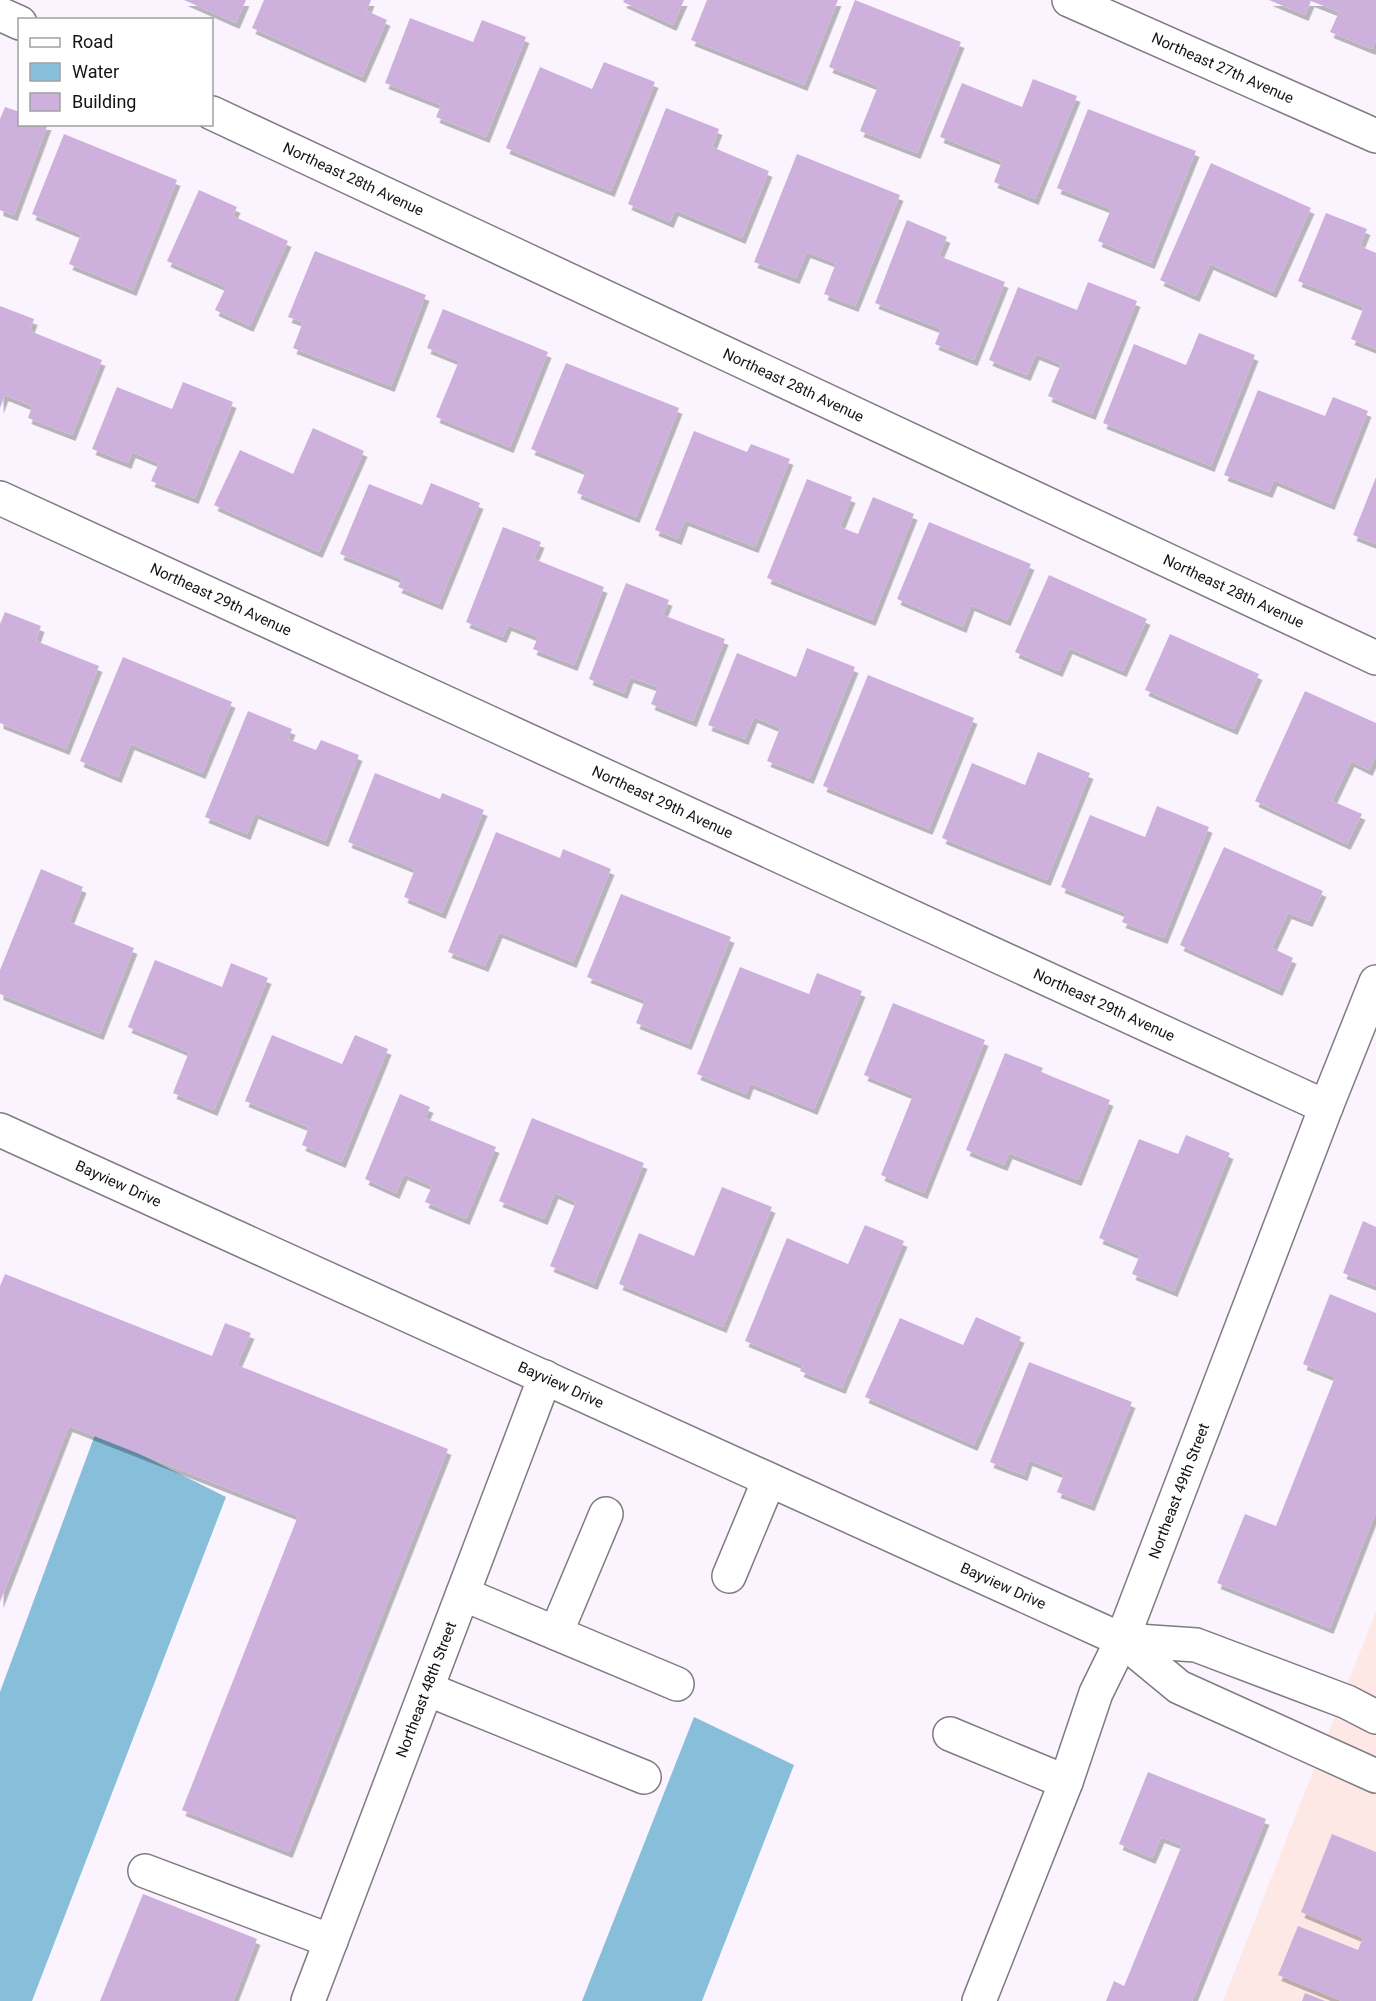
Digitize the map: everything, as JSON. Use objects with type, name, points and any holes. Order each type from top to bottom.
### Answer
[{"type":"street","name":"Northeast 27th Avenue","points":[[1069,0],[1376,136]]},
{"type":"street","points":[[0,14],[18,22]]},
{"type":"street","name":"Northeast 28th Avenue","points":[[213,113],[1376,658]]},
{"type":"street","name":"Northeast 29th Avenue","points":[[0,498],[1326,1107]]},
{"type":"street","name":"Northeast 49th Street","points":[[979,2001],[1066,1782],[1096,1693],[1122,1640],[1376,982]]},
{"type":"street","name":"Bayview Drive","points":[[0,1130],[1122,1640],[1179,1687],[1376,1776]]},
{"type":"street","name":"Northeast 48th Street","points":[[308,2001],[545,1377]]},
{"type":"street","points":[[729,1576],[769,1480]]},
{"type":"street","points":[[556,1633],[606,1514]]},
{"type":"street","points":[[463,1594],[676,1684]]},
{"type":"street","name":"Bayview Drive","points":[[1122,1640],[1196,1645],[1347,1702],[1376,1717]]},
{"type":"street","points":[[426,1689],[644,1777]]},
{"type":"street","points":[[950,1734],[1066,1782]]},
{"type":"street","points":[[145,1871],[331,1941]]},
{"type":"shaded area","points":[[1376,1611],[1376,2001],[1223,2001]]},
{"type":"water","points":[[96,1432],[226,1497],[32,2001],[0,2001],[0,1692]]},
{"type":"water","points":[[694,1717],[794,1765],[702,2001],[582,2001]]},
{"type":"building","points":[[184,0],[246,0],[236,23]]},
{"type":"building","points":[[264,0],[371,0],[367,11],[387,20],[362,77],[252,28]]},
{"type":"building","points":[[624,0],[684,0],[673,25],[623,2]]},
{"type":"building","points":[[707,0],[838,0],[804,85],[691,40]]},
{"type":"building","points":[[855,0],[961,42],[917,153],[860,131],[878,86],[829,67]]},
{"type":"building","points":[[1269,0],[1376,0],[1376,40],[1372,49],[1330,32],[1339,12],[1311,1],[1305,15]]},
{"type":"building","points":[[410,18],[473,42],[482,20],[526,37],[486,137],[436,117],[441,105],[385,83]]},
{"type":"building","points":[[604,62],[655,82],[611,191],[506,148],[540,67],[592,89]]},
{"type":"building","points":[[1033,79],[1077,96],[1035,199],[994,182],[1002,161],[940,137],[962,83],[1022,107]]},
{"type":"building","points":[[5,107],[18,111],[18,126],[47,126],[14,215],[0,210],[0,119]]},
{"type":"building","points":[[666,108],[719,129],[712,147],[769,171],[742,238],[675,210],[670,222],[628,204]]},
{"type":"building","points":[[1088,109],[1196,151],[1151,263],[1098,241],[1111,209],[1057,188]]},
{"type":"building","points":[[64,134],[177,180],[133,290],[69,264],[81,234],[32,214]]},
{"type":"building","points":[[797,154],[900,195],[855,306],[824,294],[836,263],[807,252],[796,278],[754,262]]},
{"type":"building","points":[[1211,163],[1311,208],[1273,292],[1210,264],[1196,296],[1160,280]]},
{"type":"building","points":[[199,190],[237,207],[233,216],[288,241],[250,326],[215,310],[226,287],[167,261]]},
{"type":"building","points":[[1326,213],[1367,229],[1360,246],[1376,253],[1376,349],[1351,339],[1364,307],[1298,281]]},
{"type":"building","points":[[907,220],[947,237],[939,256],[1005,282],[974,360],[935,344],[941,329],[875,303]]},
{"type":"building","points":[[315,251],[426,295],[391,386],[293,348],[303,322],[288,317]]},
{"type":"building","points":[[1088,282],[1137,301],[1092,414],[1048,396],[1061,364],[1036,354],[1027,375],[989,360],[1018,287],[1077,310]]},
{"type":"building","points":[[0,306],[34,319],[30,331],[102,360],[72,435],[28,418],[32,406],[5,395],[0,408]]},
{"type":"building","points":[[443,309],[548,352],[510,447],[436,417],[459,361],[427,348]]},
{"type":"building","points":[[1199,333],[1255,355],[1211,466],[1103,423],[1134,344],[1186,365]]},
{"type":"building","points":[[566,363],[679,408],[636,517],[577,493],[586,471],[531,449]]},
{"type":"building","points":[[183,382],[233,402],[195,498],[151,481],[159,463],[132,452],[128,463],[92,449],[117,387],[172,409]]},
{"type":"building","points":[[1258,390],[1325,416],[1333,397],[1368,411],[1331,504],[1274,480],[1269,492],[1224,475]]},
{"type":"building","points":[[313,428],[364,451],[319,552],[214,505],[240,450],[293,474]]},
{"type":"building","points":[[694,431],[747,452],[751,444],[790,459],[755,547],[685,520],[678,539],[655,530]]},
{"type":"building","points":[[1376,477],[1376,544],[1353,535]]},
{"type":"building","points":[[807,479],[852,497],[840,527],[858,534],[873,497],[914,514],[872,620],[767,578]]},
{"type":"building","points":[[431,483],[480,503],[439,604],[398,587],[402,579],[340,554],[369,484],[422,505]]},
{"type":"building","points":[[929,522],[1031,564],[1007,620],[971,605],[963,627],[897,599]]},
{"type":"building","points":[[503,527],[541,542],[534,559],[604,587],[574,665],[533,649],[538,637],[508,625],[503,637],[466,622]]},
{"type":"building","points":[[1049,575],[1147,619],[1123,671],[1069,648],[1059,671],[1015,652]]},
{"type":"building","points":[[626,583],[669,600],[663,615],[725,639],[693,721],[651,704],[658,687],[630,677],[624,693],[589,679]]},
{"type":"building","points":[[5,612],[41,626],[36,641],[99,666],[66,749],[0,723],[0,624]]},
{"type":"building","points":[[1170,634],[1259,674],[1234,729],[1145,690]]},
{"type":"building","points":[[807,648],[855,667],[810,778],[767,761],[780,728],[754,717],[745,739],[708,725],[737,653],[796,677]]},
{"type":"building","points":[[123,657],[232,702],[202,773],[131,744],[118,777],[80,761]]},
{"type":"building","points":[[868,675],[974,718],[929,829],[823,786]]},
{"type":"building","points":[[1305,691],[1376,723],[1376,755],[1369,770],[1351,761],[1332,801],[1362,814],[1347,844],[1255,801]]},
{"type":"building","points":[[248,711],[292,729],[288,739],[316,750],[321,740],[359,755],[325,841],[255,813],[247,834],[205,817]]},
{"type":"building","points":[[1038,752],[1090,773],[1047,880],[942,838],[972,763],[1025,785]]},
{"type":"building","points":[[375,773],[440,799],[442,793],[484,810],[442,913],[404,897],[415,869],[348,842]]},
{"type":"building","points":[[1157,806],[1209,827],[1164,938],[1122,922],[1126,913],[1061,887],[1090,815],[1145,837]]},
{"type":"building","points":[[496,832],[560,858],[563,849],[611,869],[573,962],[499,932],[485,966],[448,952]]},
{"type":"building","points":[[1224,847],[1323,891],[1309,921],[1288,913],[1272,948],[1293,958],[1279,990],[1180,945]]},
{"type":"building","points":[[41,869],[83,887],[69,922],[134,948],[100,1034],[0,994],[0,970]]},
{"type":"building","points":[[621,894],[731,937],[688,1044],[636,1023],[645,1000],[587,977]]},
{"type":"building","points":[[155,960],[222,987],[231,963],[268,978],[214,1110],[173,1093],[189,1052],[128,1027]]},
{"type":"building","points":[[740,967],[809,994],[817,973],[862,991],[814,1109],[750,1083],[746,1094],[697,1074]]},
{"type":"building","points":[[893,1003],[985,1040],[924,1193],[881,1175],[913,1095],[864,1075]]},
{"type":"building","points":[[272,1035],[342,1064],[355,1035],[388,1049],[342,1162],[302,1145],[309,1127],[245,1101]]},
{"type":"building","points":[[1005,1053],[1043,1068],[1041,1072],[1110,1100],[1078,1180],[1009,1153],[1004,1165],[966,1150]]},
{"type":"building","points":[[400,1094],[430,1107],[425,1118],[496,1147],[466,1219],[425,1202],[432,1186],[404,1174],[396,1193],[365,1179]]},
{"type":"building","points":[[532,1118],[644,1163],[594,1284],[550,1266],[576,1202],[555,1193],[544,1219],[499,1201]]},
{"type":"building","points":[[1186,1135],[1230,1153],[1174,1291],[1132,1274],[1140,1255],[1099,1238],[1139,1139],[1178,1154]]},
{"type":"building","points":[[722,1187],[772,1207],[723,1327],[619,1284],[639,1233],[694,1256]]},
{"type":"building","points":[[1363,1221],[1376,1227],[1376,1286],[1343,1273]]},
{"type":"building","points":[[865,1225],[904,1241],[842,1388],[800,1371],[803,1365],[745,1341],[787,1238],[848,1264]]},
{"type":"building","points":[[5,1274],[212,1356],[225,1323],[251,1333],[237,1365],[448,1449],[289,1852],[182,1810],[298,1516],[69,1426],[0,1602],[0,1286]]},
{"type":"building","points":[[1330,1294],[1376,1313],[1376,1511],[1330,1628],[1217,1583],[1245,1514],[1276,1526],[1335,1377],[1303,1364]]},
{"type":"building","points":[[976,1317],[1021,1337],[974,1445],[865,1397],[900,1318],[963,1345]]},
{"type":"building","points":[[1029,1362],[1132,1402],[1091,1505],[1057,1492],[1064,1474],[1029,1460],[1024,1475],[990,1462]]},
{"type":"building","points":[[1148,1772],[1266,1819],[1192,2001],[1106,2001],[1114,1981],[1124,1986],[1182,1845],[1161,1837],[1152,1858],[1119,1844]]},
{"type":"building","points":[[1332,1834],[1376,1852],[1376,2001],[1342,2001],[1278,1975],[1298,1926],[1358,1950],[1363,1938],[1301,1912]]},
{"type":"building","points":[[143,1894],[257,1939],[233,2001],[100,2001]]},
{"type":"building","points":[[1305,1993],[1325,2001],[1302,2001]]}]
